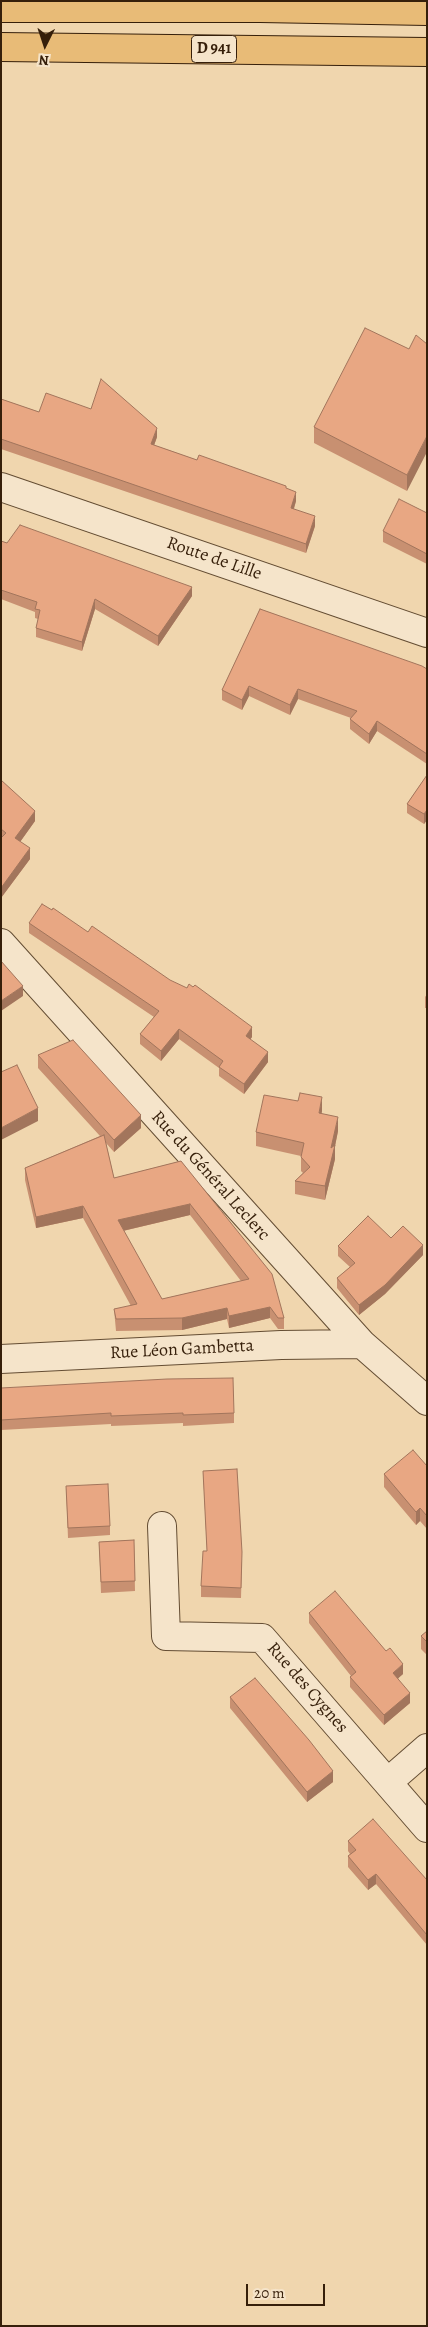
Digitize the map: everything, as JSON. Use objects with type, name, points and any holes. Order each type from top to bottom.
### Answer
[{"type":"highway","points":[[1,8],[427,11]]},
{"type":"highway","name":"D 941","points":[[1,48],[427,52]]},
{"type":"street","name":"Route de Lille","points":[[1,487],[427,633]]},
{"type":"street","name":"Rue du Général Leclerc","points":[[1,943],[362,1344],[427,1401]]},
{"type":"street","name":"Rue Léon Gambetta","points":[[1,1359],[282,1345],[362,1344]]},
{"type":"street","name":"Rue des Cygnes","points":[[162,1526],[166,1636],[262,1638],[388,1782]]},
{"type":"street","points":[[427,1748],[388,1782],[427,1828]]},
{"type":"building","points":[[365,328],[409,349],[416,335],[427,344],[427,436],[407,475],[314,427]]},
{"type":"building","points":[[101,379],[157,428],[151,444],[197,460],[199,455],[286,486],[286,488],[296,492],[291,508],[315,516],[306,544],[1,439],[1,399],[39,412],[46,393],[91,409]]},
{"type":"building","points":[[399,499],[427,513],[427,554],[383,531]]},
{"type":"building","points":[[20,525],[192,587],[158,636],[95,599],[82,642],[36,628],[40,610],[35,609],[37,602],[1,590],[1,541],[7,543]]},
{"type":"building","points":[[260,609],[427,669],[427,754],[377,721],[369,734],[350,719],[357,711],[298,689],[290,705],[249,686],[242,700],[222,690]]},
{"type":"building","points":[[427,775],[427,810],[424,814],[407,804]]},
{"type":"building","points":[[1,780],[35,811],[15,838],[30,848],[1,888],[1,838],[6,833],[1,829]]},
{"type":"building","points":[[42,904],[52,910],[53,908],[88,932],[92,926],[170,980],[187,988],[189,984],[193,987],[195,985],[252,1027],[246,1036],[268,1052],[244,1084],[219,1067],[223,1061],[179,1029],[161,1051],[140,1034],[159,1011],[29,923]]},
{"type":"building","points":[[1,961],[23,986],[1,1001]]},
{"type":"building","points":[[73,1040],[141,1115],[114,1140],[38,1055]]},
{"type":"building","points":[[17,1065],[38,1108],[1,1128],[1,1072]]},
{"type":"building","points":[[300,1093],[322,1097],[319,1113],[338,1117],[331,1148],[335,1145],[325,1186],[295,1181],[310,1167],[301,1157],[304,1143],[256,1132],[264,1095],[298,1101]]},
{"type":"building","points":[[104,1135],[114,1178],[181,1161],[272,1274],[284,1318],[278,1318],[270,1307],[229,1316],[227,1308],[182,1318],[116,1319],[114,1309],[137,1304],[83,1206],[36,1217],[25,1168]],"holes":[[[190,1204],[249,1279],[162,1299],[118,1220]]]},
{"type":"building","points":[[368,1216],[391,1238],[403,1226],[423,1245],[385,1285],[359,1305],[337,1278],[355,1263],[338,1246]]},
{"type":"building","points":[[233,1378],[234,1413],[111,1416],[111,1413],[1,1420],[1,1388],[167,1379]]},
{"type":"building","points":[[413,1450],[427,1466],[427,1516],[420,1508],[416,1512],[384,1474]]},
{"type":"building","points":[[237,1469],[242,1552],[241,1588],[201,1586],[203,1551],[207,1551],[203,1471]]},
{"type":"building","points":[[108,1484],[110,1526],[68,1528],[66,1486]]},
{"type":"building","points":[[134,1540],[135,1581],[101,1582],[99,1542]]},
{"type":"building","points":[[335,1591],[386,1651],[390,1648],[403,1664],[393,1673],[410,1693],[384,1715],[350,1677],[356,1672],[309,1613]]},
{"type":"building","points":[[427,1631],[427,1642],[421,1636]]},
{"type":"building","points":[[255,1678],[309,1740],[333,1771],[307,1792],[230,1697]]},
{"type":"building","points":[[373,1819],[427,1880],[427,1935],[376,1874],[368,1880],[348,1856],[356,1850],[348,1841]]}]
